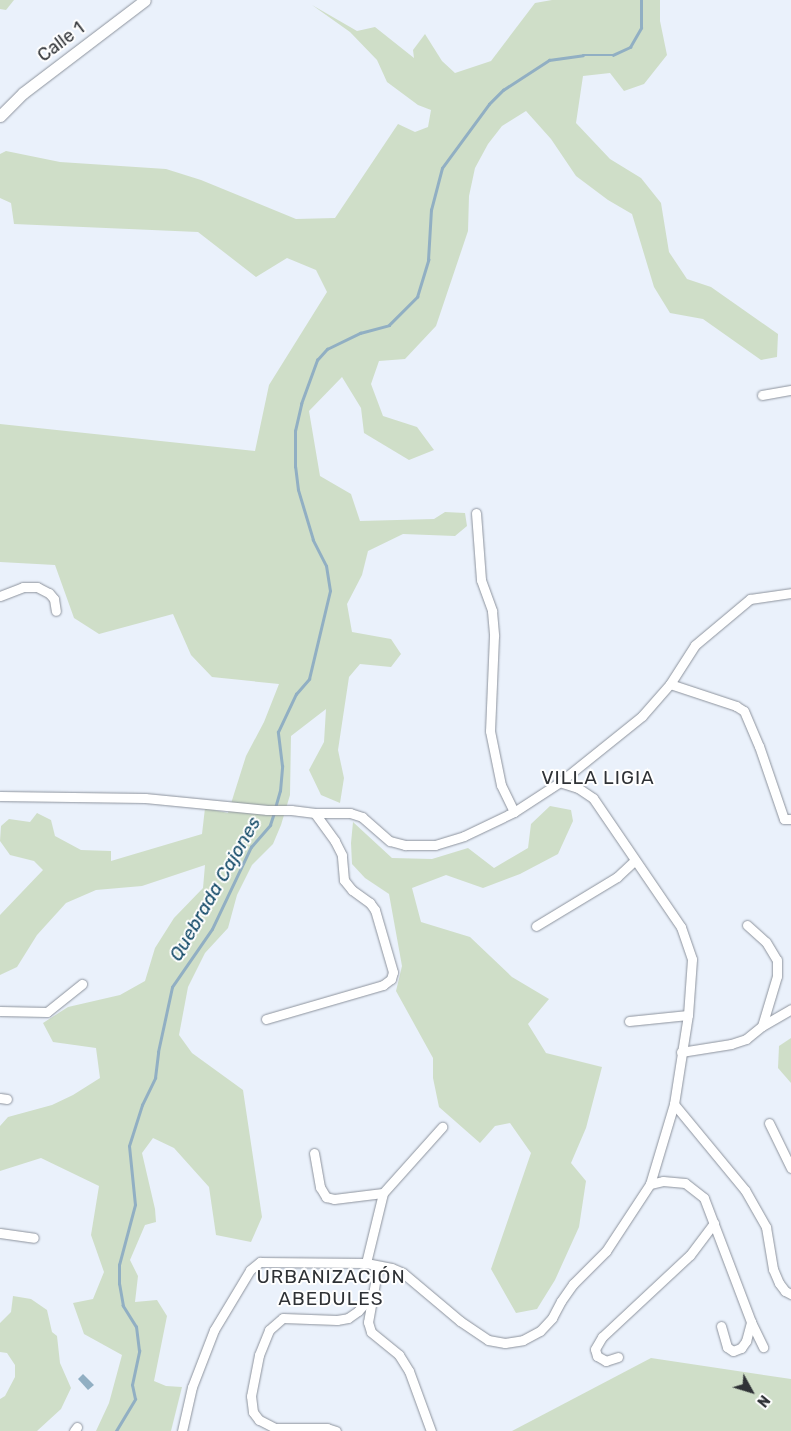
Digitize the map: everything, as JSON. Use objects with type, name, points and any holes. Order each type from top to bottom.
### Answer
[{"type":"street","name":"Calle 1","points":[[0,116],[23,93],[146,0]]},
{"type":"street","points":[[762,395],[791,390]]},
{"type":"street","points":[[476,513],[481,580],[492,611],[494,636],[490,731],[501,784],[514,812]]},
{"type":"street","points":[[0,596],[23,587],[37,587],[49,593],[54,599],[56,610]]},
{"type":"street","points":[[0,796],[145,798],[267,810],[291,810],[314,814],[350,813],[362,817],[390,841],[412,845],[436,845],[464,836],[514,812],[560,782],[642,716],[670,684],[695,645],[750,599],[791,594]]},
{"type":"street","points":[[670,684],[736,706],[744,712],[759,746],[784,818],[791,819]]},
{"type":"street","points":[[182,1431],[192,1387],[214,1330],[250,1270],[260,1262],[366,1263],[392,1268],[404,1274],[460,1321],[488,1340],[505,1343],[523,1340],[540,1331],[552,1318],[573,1284],[606,1252],[650,1184],[674,1104],[688,1014],[692,959],[681,927],[634,861],[593,798],[578,788],[560,782]]},
{"type":"street","points":[[266,1019],[383,984],[391,979],[393,972],[375,910],[370,903],[352,890],[344,880],[342,855],[335,841],[314,814]]},
{"type":"street","points":[[536,926],[617,877],[634,861]]},
{"type":"street","points":[[747,925],[766,942],[777,960],[777,976],[762,1026]]},
{"type":"street","points":[[0,1011],[47,1012],[82,984]]},
{"type":"street","points":[[681,1052],[746,1039],[762,1026],[791,1009]]},
{"type":"street","points":[[629,1021],[688,1014]]},
{"type":"street","points":[[674,1104],[745,1190],[766,1228],[776,1276],[785,1291],[791,1294]]},
{"type":"street","points":[[769,1123],[791,1168]]},
{"type":"street","points":[[366,1263],[383,1193],[442,1127]]},
{"type":"street","points":[[314,1153],[320,1187],[326,1196],[334,1199],[383,1193]]},
{"type":"street","points":[[650,1184],[663,1181],[685,1183],[704,1198],[751,1322],[763,1347]]},
{"type":"street","points":[[618,1357],[606,1361],[597,1356],[594,1349],[602,1337],[690,1255],[714,1223]]},
{"type":"street","points":[[0,1233],[34,1238]]},
{"type":"street","points":[[378,1266],[368,1322],[371,1332],[399,1355],[409,1371],[431,1431]]},
{"type":"street","points":[[336,1431],[327,1428],[275,1428],[259,1420],[253,1412],[251,1396],[259,1355],[269,1330],[284,1318],[337,1320],[348,1318],[358,1311],[374,1293]]},
{"type":"street","points":[[721,1326],[727,1347],[733,1351],[741,1348],[746,1341],[751,1322]]},
{"type":"green space","points":[[0,0],[14,0],[6,10],[0,9]]},
{"type":"green space","points":[[552,0],[660,0],[660,21],[667,55],[644,84],[624,91],[610,73],[583,76],[576,123],[610,159],[641,178],[661,203],[669,252],[687,279],[711,287],[778,334],[777,357],[761,360],[703,319],[670,313],[654,287],[632,214],[608,200],[576,176],[551,139],[526,111],[502,126],[488,144],[475,168],[469,196],[468,231],[436,326],[405,359],[379,361],[371,384],[383,416],[417,427],[434,450],[409,460],[364,433],[361,408],[342,377],[309,411],[320,476],[351,494],[360,521],[434,519],[445,512],[465,513],[467,526],[455,536],[403,534],[368,551],[362,575],[347,604],[352,632],[391,639],[401,654],[391,667],[360,664],[349,677],[338,750],[344,778],[340,803],[321,795],[309,770],[324,742],[326,709],[291,736],[290,795],[281,825],[273,844],[252,865],[237,895],[228,928],[205,953],[188,987],[179,1035],[192,1053],[243,1090],[262,1217],[251,1242],[216,1235],[209,1187],[174,1148],[153,1138],[142,1153],[155,1209],[156,1222],[145,1225],[130,1260],[138,1276],[135,1302],[157,1300],[167,1316],[154,1381],[166,1386],[182,1387],[171,1431],[96,1431],[109,1403],[122,1355],[84,1334],[73,1303],[93,1299],[104,1272],[91,1235],[99,1186],[41,1158],[0,1171],[0,1126],[8,1117],[52,1105],[73,1095],[100,1078],[96,1048],[53,1042],[43,1023],[68,1007],[120,995],[145,981],[155,948],[174,918],[203,888],[205,865],[142,886],[96,890],[66,903],[37,935],[17,967],[0,975],[0,915],[43,870],[34,861],[10,855],[0,841],[1,826],[9,819],[30,822],[37,813],[51,820],[55,836],[81,850],[111,851],[111,861],[202,834],[205,808],[228,813],[246,756],[264,722],[279,684],[212,677],[191,655],[173,614],[99,634],[74,618],[55,565],[0,562],[0,424],[255,451],[269,385],[327,292],[316,270],[287,258],[256,277],[198,232],[14,224],[11,203],[0,198],[0,154],[6,151],[60,162],[166,169],[201,180],[296,219],[335,218],[398,124],[415,132],[428,127],[431,110],[418,105],[387,82],[377,60],[350,32],[312,5],[357,31],[375,27],[414,58],[413,50],[425,34],[442,61],[455,73],[491,61],[535,3]]},
{"type":"green space","points":[[550,806],[571,810],[573,821],[558,854],[520,874],[483,888],[446,875],[412,888],[421,922],[470,937],[512,977],[549,999],[528,1024],[546,1053],[602,1067],[586,1128],[571,1163],[586,1181],[579,1227],[555,1280],[537,1309],[516,1313],[491,1269],[531,1153],[510,1123],[495,1126],[480,1143],[439,1107],[433,1078],[433,1058],[396,991],[402,966],[389,894],[365,878],[352,864],[351,843],[353,822],[392,858],[432,859],[468,848],[494,868],[528,848],[531,824]]},
{"type":"green space","points":[[791,1038],[791,1083],[778,1068],[779,1046]]},
{"type":"green space","points":[[13,1296],[31,1299],[47,1310],[52,1332],[57,1336],[60,1363],[71,1388],[61,1409],[37,1431],[0,1431],[0,1399],[5,1396],[15,1377],[15,1365],[7,1353],[0,1352],[0,1323],[11,1312]]},
{"type":"green space","points":[[651,1358],[791,1379],[791,1431],[512,1431]]},
{"type":"water","points":[[83,1374],[94,1385],[88,1390],[78,1379]]},
{"type":"waterway","name":"Quebrada Cajones","points":[[275,808],[280,791],[282,766],[278,732],[296,694],[309,679],[330,591],[326,566],[313,540],[298,490],[295,467],[295,431],[301,404],[317,360],[327,349],[360,333],[389,325],[417,297],[428,260],[431,210],[442,168],[489,104],[503,90],[549,60],[583,55],[613,55],[630,47],[641,28],[641,0]]},
{"type":"waterway","name":"Quebrada Cajones","points":[[116,1431],[135,1399],[132,1385],[139,1351],[136,1327],[123,1306],[119,1284],[119,1265],[135,1205],[129,1146],[142,1105],[155,1078],[158,1052],[172,987],[212,929],[251,847],[270,825],[274,813]]},
{"type":"district","name":"VILLA LIGIA","points":[[598,778]]},
{"type":"district","name":"URBANIZACIÓN ABEDULES","points":[[331,1288]]}]
